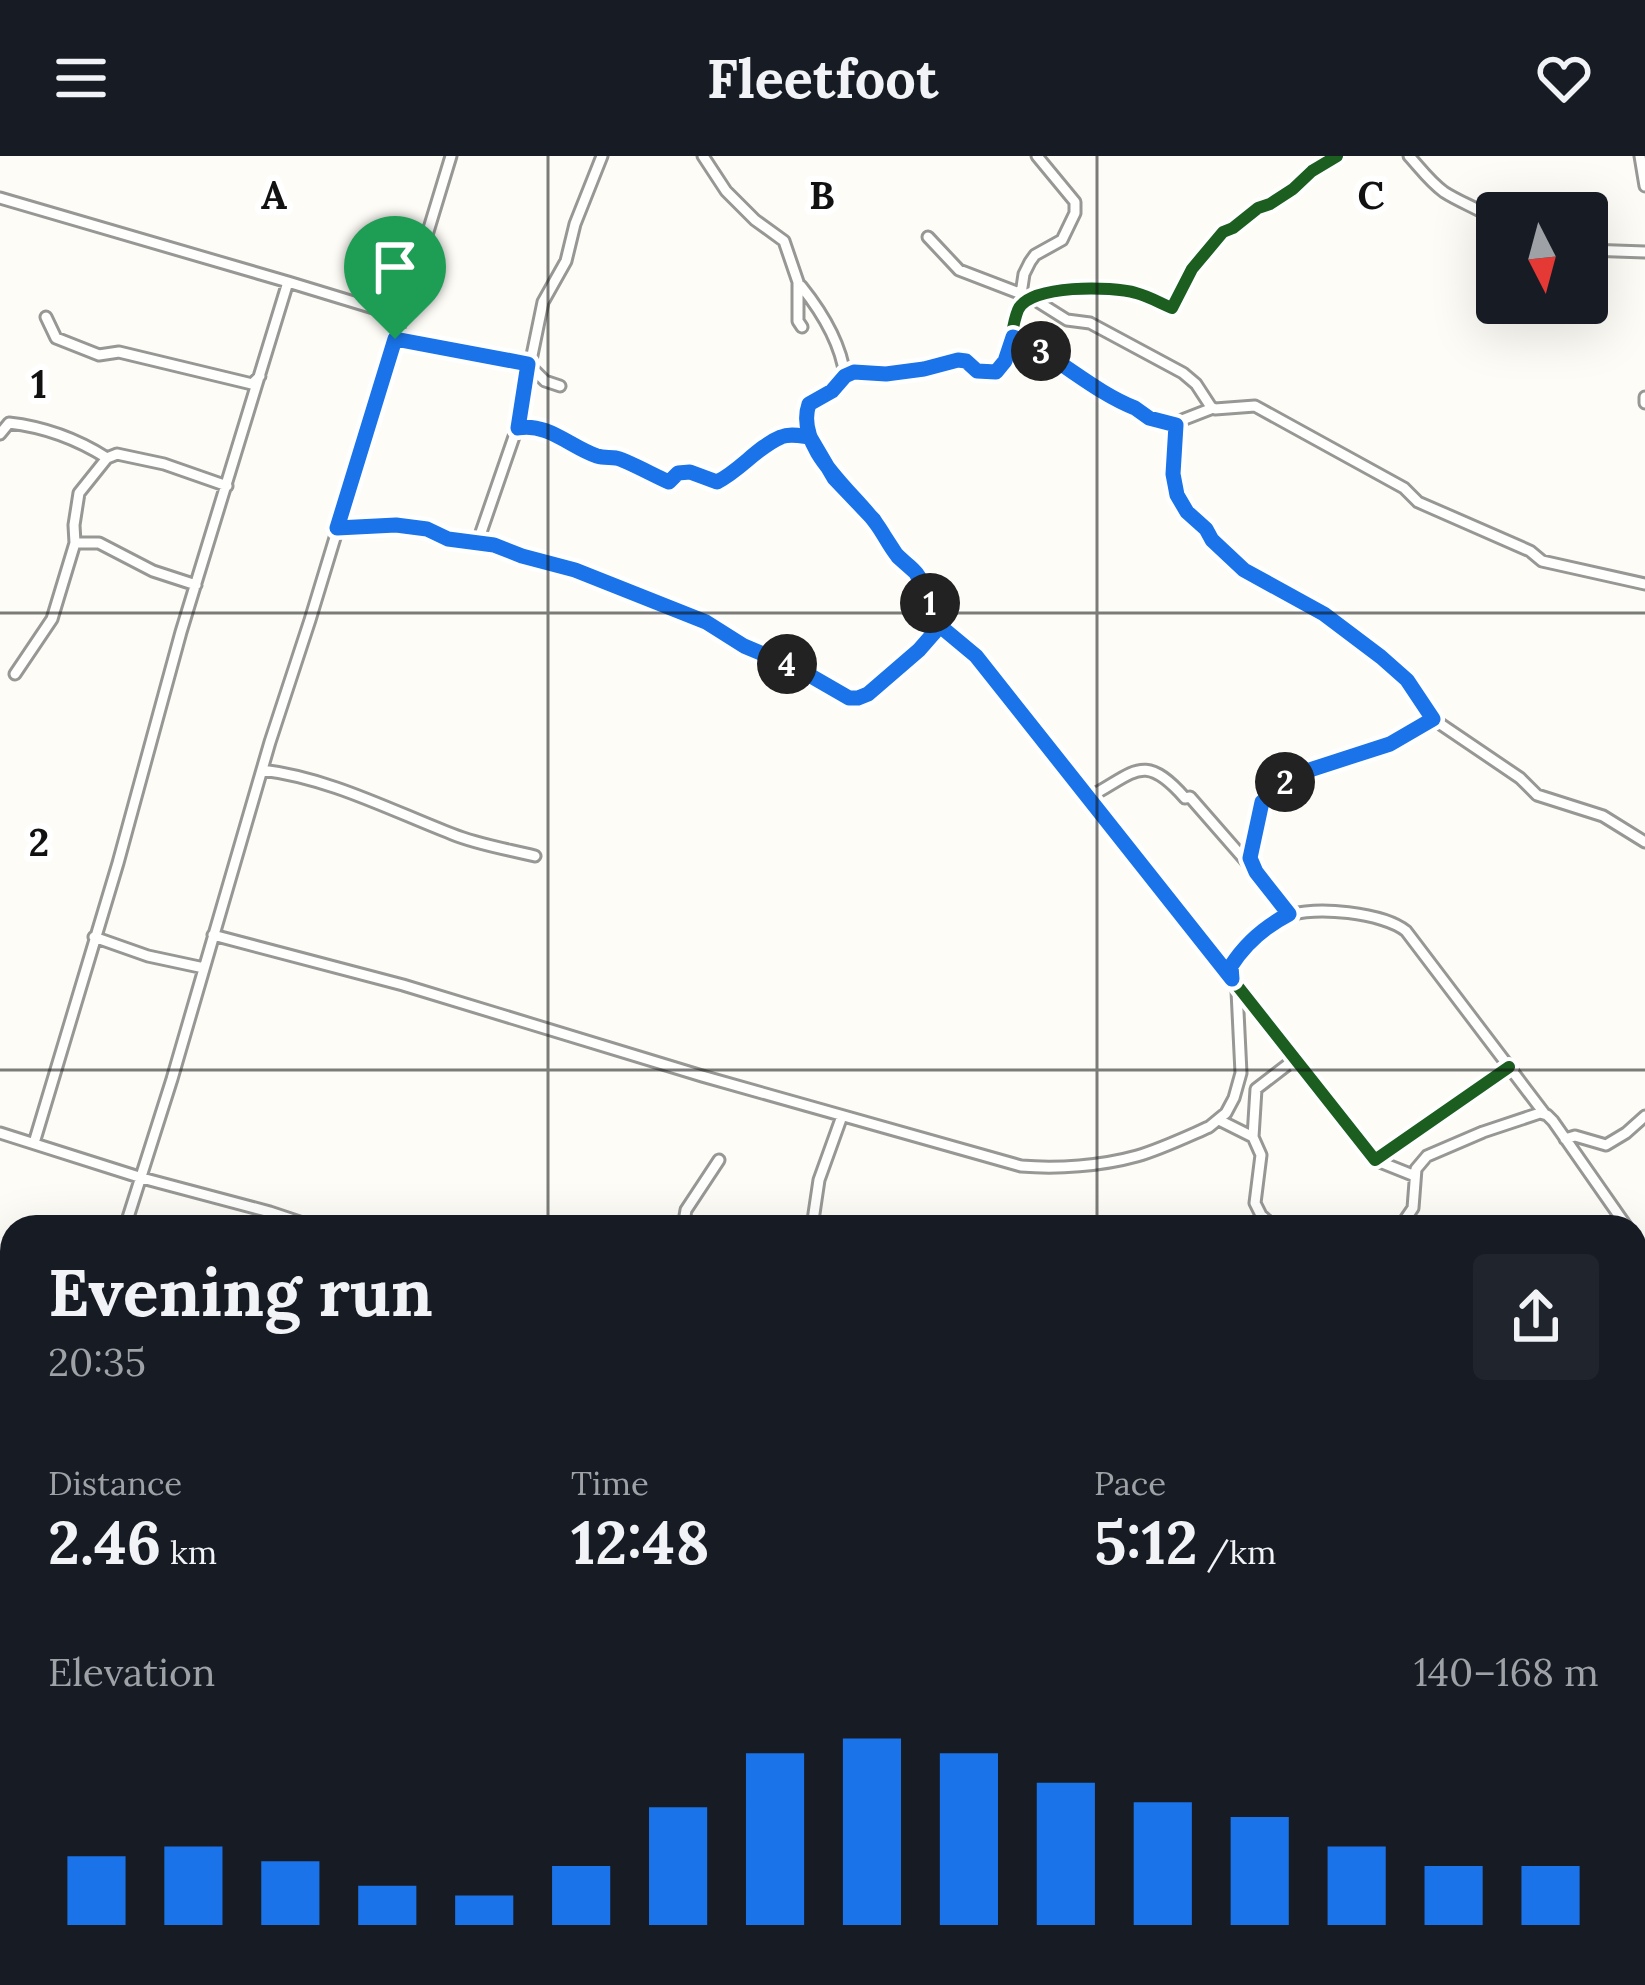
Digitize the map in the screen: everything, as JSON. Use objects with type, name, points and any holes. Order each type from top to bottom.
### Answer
[{"type":"street","points":[[129,1215],[451,156]]},
{"type":"street","points":[[478,541],[518,428],[543,302],[566,261],[600,161],[585,156]]},
{"type":"street","points":[[703,156],[726,191],[784,242],[798,282],[843,358],[845,376]]},
{"type":"street","points":[[1037,156],[1075,202],[1075,213],[1062,240],[1035,255],[1024,274],[1026,295],[1017,311],[1005,361],[996,372],[977,371],[958,360],[880,375],[854,372],[809,404],[806,430],[834,478],[916,573],[940,626],[976,656],[1375,1160],[1415,1176]]},
{"type":"street","points":[[1026,295],[1098,288],[1132,291],[1172,308],[1182,283],[1222,232],[1270,205],[1337,156]]},
{"type":"street","points":[[1408,156],[1433,184],[1476,209]]},
{"type":"street","points":[[1640,156],[1645,186]]},
{"type":"street","points":[[0,198],[380,310],[400,321]]},
{"type":"street","points":[[928,237],[959,270],[1026,295],[1067,320],[1090,323],[1183,373],[1213,408]]},
{"type":"street","points":[[1608,251],[1645,252]]},
{"type":"street","points":[[34,1143],[288,282]]},
{"type":"street","points":[[798,282],[797,321],[802,327]]},
{"type":"street","points":[[46,317],[56,338],[99,355],[118,352],[252,384],[260,376]]},
{"type":"street","points":[[1013,337],[1139,414],[1176,425]]},
{"type":"street","points":[[395,339],[510,358],[530,365],[544,381],[560,386]]},
{"type":"street","points":[[1645,584],[1542,561],[1530,551],[1418,502],[1404,488],[1255,406],[1213,408],[1181,418],[1176,425],[1173,474],[1177,495],[1212,540],[1244,570],[1324,614],[1381,657],[1407,680],[1433,719],[1520,778],[1537,795],[1603,816],[1645,842]]},
{"type":"street","points":[[0,434],[9,423],[28,425],[84,443],[107,458]]},
{"type":"street","points":[[518,428],[525,425],[563,437],[592,455],[621,458],[669,482],[678,473],[690,472],[717,482],[785,434],[810,437]]},
{"type":"street","points":[[15,674],[52,620],[75,543],[79,493],[107,458],[117,454],[164,464],[227,486]]},
{"type":"street","points":[[337,528],[396,525],[427,529],[448,539],[478,541],[575,570],[706,622],[849,698],[868,694],[940,626]]},
{"type":"street","points":[[75,543],[99,543],[153,571],[196,585]]},
{"type":"street","points":[[1256,872],[1250,858],[1262,802],[1294,775],[1390,744],[1433,719]]},
{"type":"street","points":[[262,770],[290,773],[456,836],[535,856]]},
{"type":"street","points":[[1089,797],[1129,773],[1154,771],[1184,798],[1190,797],[1289,914]]},
{"type":"street","points":[[1222,1116],[1234,1098],[1241,1073],[1237,991],[1231,966],[1239,953],[1289,914],[1381,917],[1406,931],[1619,1215]]},
{"type":"street","points":[[213,935],[404,985],[1021,1166],[1042,1168],[1138,1156],[1209,1126],[1295,1059]]},
{"type":"street","points":[[94,937],[148,956],[204,968]]},
{"type":"street","points":[[1375,1160],[1509,1066]]},
{"type":"street","points":[[1256,1089],[1253,1137],[1261,1155],[1255,1203],[1262,1215]]},
{"type":"street","points":[[1408,1215],[1416,1197],[1419,1162],[1483,1132],[1544,1113]]},
{"type":"street","points":[[814,1215],[819,1180],[842,1116]]},
{"type":"street","points":[[1222,1116],[1253,1137]]},
{"type":"street","points":[[1565,1139],[1576,1136],[1606,1145],[1645,1116]]},
{"type":"street","points":[[0,1133],[279,1215]]},
{"type":"street","points":[[685,1215],[718,1160]]},
{"type":"cycle path","points":[[1337,156],[1223,232],[1192,269],[1172,308],[1140,294],[1109,289],[1038,295],[1018,310],[1008,350],[996,372],[977,371],[958,360],[886,374],[854,372],[809,403],[805,430],[834,478],[916,573],[941,626],[976,655],[1375,1160],[1509,1067]]},
{"type":"route","points":[[395,339],[337,528],[396,525],[427,529],[448,539],[478,541],[575,570],[717,627],[744,646],[797,668],[849,698],[868,694],[940,626],[916,573],[898,557],[874,520],[834,478],[806,430],[809,404],[854,372],[886,374],[958,360],[977,371],[996,372],[1013,337],[1022,340],[1139,414],[1176,425],[1173,474],[1187,512],[1244,570],[1324,614],[1381,657],[1407,680],[1433,719],[1390,744],[1294,775],[1262,802],[1250,858],[1289,914],[1239,953],[1231,966],[1232,979],[976,656],[940,626],[916,573],[898,557],[874,520],[846,492],[834,478],[810,437],[785,434],[717,482],[690,472],[678,473],[669,482],[621,458],[592,455],[563,437],[525,425],[518,428],[530,365],[395,339]]}]
